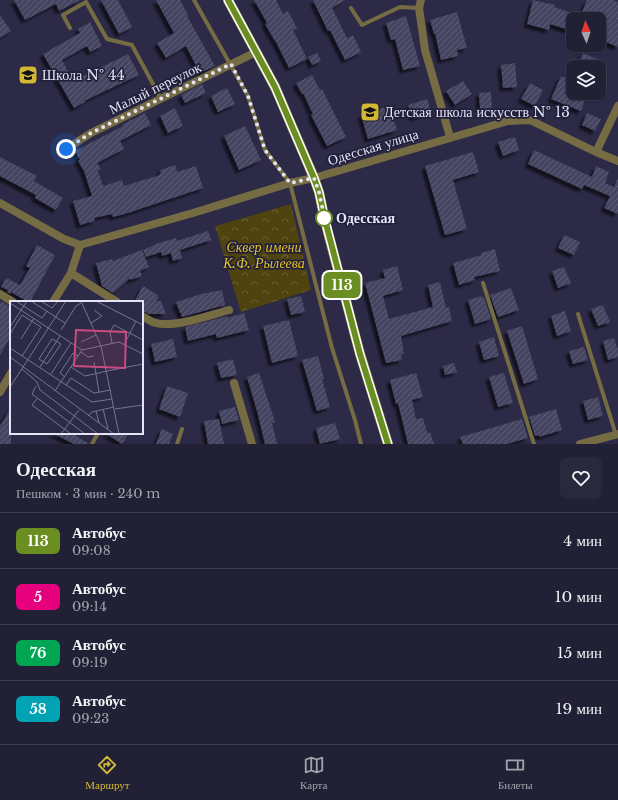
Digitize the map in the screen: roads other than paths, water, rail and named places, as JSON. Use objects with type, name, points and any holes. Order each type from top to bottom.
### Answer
[{"type":"street","points":[[228,0],[275,87],[314,178],[319,192],[360,354],[388,444]]},
{"type":"street","points":[[420,4],[425,50],[450,137]]},
{"type":"street","name":"Малый переулок","points":[[66,149],[91,133],[256,52]]},
{"type":"street","points":[[596,152],[618,106]]},
{"type":"street","name":"Одесская улица","points":[[80,245],[186,216],[290,183],[314,178],[508,121],[530,120],[618,161]]},
{"type":"street","points":[[0,203],[64,239],[80,245],[71,273],[54,301]]},
{"type":"street","points":[[71,273],[115,301]]},
{"type":"street","points":[[0,294],[11,301]]},
{"type":"street","points":[[143,317],[155,323],[167,324],[184,322],[229,310]]},
{"type":"street","points":[[0,392],[10,375]]},
{"type":"street","points":[[234,383],[252,444]]},
{"type":"street","points":[[580,444],[617,434]]},
{"type":"lane","points":[[194,0],[248,96],[265,150],[290,183],[332,348],[361,444]]},
{"type":"lane","points":[[70,28],[63,15],[86,2],[107,39],[132,44],[161,99]]},
{"type":"lane","points":[[351,8],[362,25],[400,7],[420,4]]},
{"type":"lane","points":[[483,283],[534,444]]},
{"type":"lane","points":[[578,314],[617,434]]},
{"type":"lane","points":[[177,444],[182,429]]},
{"type":"lane","points":[[92,444],[97,434]]},
{"type":"place","name":"Школа № 44","points":[[28,75]]},
{"type":"place","name":"Детская школа искусств № 13","points":[[370,112]]},
{"type":"place","name":"Одесская","points":[[324,218]]},
{"type":"park label","name":"Сквер имени К.Ф. Рылеева","points":[[264,256]]}]
